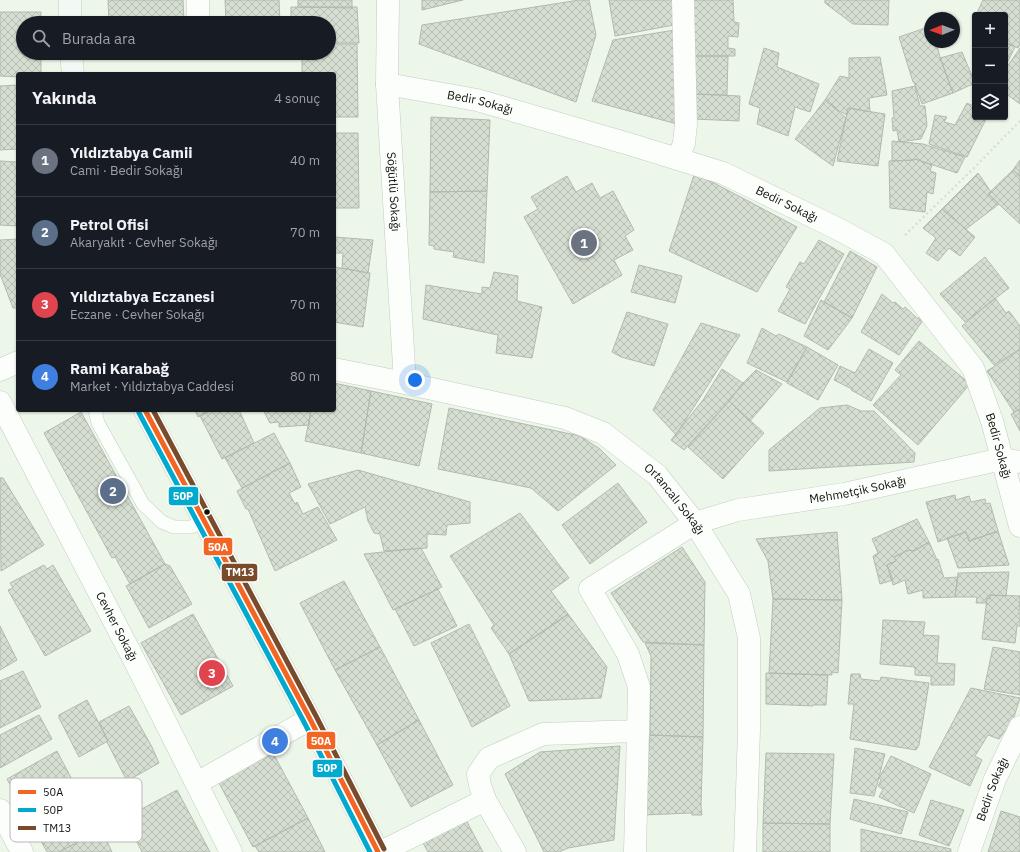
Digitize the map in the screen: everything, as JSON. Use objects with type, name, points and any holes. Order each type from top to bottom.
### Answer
[{"type":"main road","points":[[70,0],[70,16]]},
{"type":"main road","points":[[72,60],[73,72]]},
{"type":"main road","points":[[146,412],[310,719],[378,852]]},
{"type":"street","points":[[198,0],[198,16]]},
{"type":"street","name":"Söğütlü Sokağı","points":[[388,0],[387,84],[405,383]]},
{"type":"street","points":[[678,159],[684,144],[686,124],[684,0]]},
{"type":"street","name":"Bedir Sokağı","points":[[387,84],[477,100],[723,173],[838,229],[884,254],[973,368],[992,421],[1011,460],[1020,526]]},
{"type":"street","points":[[0,370],[16,363]]},
{"type":"street","name":"Ortancalı Sokağı","points":[[336,369],[565,418],[603,433],[657,475],[694,523],[739,594],[749,638],[749,730],[745,852]]},
{"type":"street","name":"Cevher Sokağı","points":[[0,402],[197,783],[231,852]]},
{"type":"street","name":"Mehmetçik Sokağı","points":[[638,731],[639,687],[628,654],[590,589],[694,523],[738,510],[844,494],[1011,460]]},
{"type":"street","points":[[197,783],[310,719]]},
{"type":"street","name":"Bedir Sokağı","points":[[969,852],[995,779],[1020,727]]},
{"type":"street","points":[[515,852],[486,800],[480,785],[478,774],[488,758],[542,734],[638,731],[635,852]]},
{"type":"street","points":[[381,852],[486,800]]},
{"type":"street","points":[[0,810],[10,829]]},
{"type":"street","points":[[17,842],[22,852]]},
{"type":"lane","points":[[95,412],[98,423],[143,504],[162,522],[174,527],[191,527],[205,520]]},
{"type":"path","points":[[884,254],[918,223],[1020,122]]},
{"type":"building","points":[[108,0],[183,0],[184,16],[109,16]]},
{"type":"building","points":[[225,0],[279,0],[280,16],[226,16]]},
{"type":"building","points":[[298,0],[352,0],[352,8],[298,7]]},
{"type":"building","points":[[422,0],[463,0],[422,10]]},
{"type":"building","points":[[579,0],[589,0],[596,35],[576,102],[419,44],[422,25]]},
{"type":"building","points":[[609,0],[675,0],[674,25],[615,36]]},
{"type":"building","points":[[691,0],[733,0],[734,22],[739,23],[738,37],[728,36],[728,48],[735,49],[735,56],[691,56]]},
{"type":"building","points":[[825,0],[889,0],[888,25],[853,24],[825,3]]},
{"type":"building","points":[[983,0],[1020,0],[1020,44],[1018,48],[1008,43],[1008,12],[977,12]]},
{"type":"building","points":[[291,7],[357,7],[359,43],[336,43],[336,16],[291,16]]},
{"type":"building","points":[[0,12],[41,12],[41,16],[16,16],[16,60],[41,60],[41,72],[16,72],[16,77],[0,76]]},
{"type":"building","points":[[924,28],[924,48],[938,48],[953,93],[922,104],[913,82],[899,37]]},
{"type":"building","points":[[681,29],[677,124],[592,101],[613,40]]},
{"type":"building","points":[[336,44],[357,44],[358,117],[336,117],[336,72],[302,72],[302,60],[336,60]]},
{"type":"building","points":[[1008,44],[1015,47],[1008,61]]},
{"type":"building","points":[[764,48],[779,53],[777,67],[819,84],[810,112],[795,107],[788,136],[757,124],[760,108],[749,104]]},
{"type":"building","points":[[1020,48],[1020,104],[1008,95],[1008,66]]},
{"type":"building","points":[[962,52],[972,76],[972,84],[953,93],[940,58]]},
{"type":"building","points":[[691,56],[728,56],[727,95],[691,94]]},
{"type":"building","points":[[880,57],[887,95],[869,98],[870,112],[850,108],[847,115],[839,111],[825,100],[840,76],[849,78],[849,58]]},
{"type":"building","points":[[16,85],[16,149],[0,150],[0,86]]},
{"type":"building","points":[[915,86],[920,106],[925,106],[927,126],[921,139],[899,142],[897,130],[893,131],[892,118],[894,118],[892,91]]},
{"type":"building","points":[[692,94],[740,96],[739,121],[693,119]]},
{"type":"building","points":[[825,100],[846,118],[833,166],[795,139]]},
{"type":"building","points":[[967,103],[972,106],[972,120],[986,120],[967,157],[929,144],[935,115],[947,117],[944,122],[955,125]]},
{"type":"building","points":[[848,108],[885,114],[878,166],[837,161]]},
{"type":"building","points":[[431,117],[490,120],[487,191],[430,192]]},
{"type":"building","points":[[336,133],[358,133],[359,208],[336,208]]},
{"type":"building","points":[[892,141],[923,144],[965,157],[957,173],[915,159],[892,161]]},
{"type":"building","points":[[915,159],[932,165],[930,171],[936,173],[933,194],[927,192],[925,212],[890,208],[889,161]]},
{"type":"building","points":[[1020,160],[1020,176],[1013,170]]},
{"type":"building","points":[[0,161],[16,162],[16,226],[0,225]]},
{"type":"building","points":[[1013,170],[1020,177],[1020,224],[988,194]]},
{"type":"building","points":[[978,173],[991,192],[988,194],[999,204],[966,229],[942,209]]},
{"type":"building","points":[[694,175],[699,175],[797,227],[757,292],[669,251]]},
{"type":"building","points":[[567,176],[576,192],[592,183],[600,198],[613,191],[634,230],[625,236],[633,250],[614,260],[622,275],[573,304],[524,217],[538,209],[531,197]]},
{"type":"building","points":[[487,191],[484,263],[453,257],[454,252],[434,249],[434,246],[429,245],[430,192]]},
{"type":"building","points":[[942,209],[975,237],[960,256],[949,248],[938,261],[926,253],[936,238],[923,228]]},
{"type":"building","points":[[336,237],[373,240],[368,273],[342,268],[343,253],[336,253]]},
{"type":"building","points":[[16,239],[16,308],[13,308],[0,274],[0,240]]},
{"type":"building","points":[[819,240],[844,254],[805,324],[778,311],[790,289],[786,287],[800,262],[804,264]]},
{"type":"building","points":[[850,251],[877,267],[852,318],[824,302]]},
{"type":"building","points":[[985,257],[1009,288],[965,322],[940,294]]},
{"type":"building","points":[[639,265],[682,276],[675,303],[631,292]]},
{"type":"building","points":[[336,267],[370,273],[363,327],[336,322]]},
{"type":"building","points":[[494,272],[518,276],[517,301],[542,307],[532,358],[496,353],[498,335],[423,319],[426,285],[482,294],[482,287],[490,288]]},
{"type":"building","points":[[882,294],[903,309],[905,307],[918,319],[919,317],[923,320],[899,355],[861,332]]},
{"type":"building","points":[[995,298],[1006,313],[1009,311],[1020,326],[1020,349],[994,365],[962,326]]},
{"type":"building","points":[[821,300],[852,318],[828,350],[804,336]]},
{"type":"building","points":[[627,312],[668,324],[654,366],[621,357],[612,352]]},
{"type":"building","points":[[701,323],[740,335],[676,435],[653,410]]},
{"type":"building","points":[[762,328],[776,336],[779,334],[807,347],[787,382],[747,363]]},
{"type":"building","points":[[919,341],[970,384],[918,445],[873,405],[901,375],[895,370]]},
{"type":"building","points":[[807,347],[838,365],[818,400],[787,383]]},
{"type":"building","points":[[869,349],[893,363],[871,401],[834,380],[840,366],[855,373]]},
{"type":"building","points":[[1020,350],[1020,409],[1014,412],[987,371]]},
{"type":"building","points":[[722,369],[743,383],[729,401],[684,450],[671,440],[703,400]]},
{"type":"building","points":[[756,370],[782,384],[750,421],[729,401],[743,383]]},
{"type":"building","points":[[336,383],[371,391],[361,453],[305,441],[311,412],[336,412]]},
{"type":"building","points":[[371,391],[432,404],[419,466],[361,453]]},
{"type":"building","points":[[729,401],[764,433],[723,479],[688,447]]},
{"type":"building","points":[[847,405],[861,411],[874,411],[915,453],[914,462],[769,471],[769,450],[820,408]]},
{"type":"building","points":[[449,408],[580,436],[600,449],[616,465],[558,511],[531,488],[438,469]]},
{"type":"building","points":[[1020,409],[1020,431],[1011,414]]},
{"type":"building","points":[[81,412],[165,564],[130,584],[115,557],[112,558],[44,433]]},
{"type":"building","points":[[196,412],[208,412],[198,417]]},
{"type":"building","points":[[208,412],[240,412],[254,443],[222,459],[200,416]]},
{"type":"building","points":[[264,412],[311,412],[309,425],[279,427],[279,422],[270,423]]},
{"type":"building","points":[[274,433],[290,463],[242,488],[225,458]]},
{"type":"building","points":[[290,463],[301,487],[289,493],[295,504],[297,502],[303,514],[318,507],[337,540],[275,571],[248,509],[246,509],[237,491]]},
{"type":"building","points":[[358,470],[470,502],[470,523],[447,525],[446,535],[427,534],[427,548],[384,551],[380,534],[374,533],[368,521],[365,507],[330,524],[308,484]]},
{"type":"building","points":[[0,478],[3,478],[44,545],[1,571]]},
{"type":"building","points":[[618,483],[647,522],[590,564],[562,525]]},
{"type":"building","points":[[955,495],[956,500],[969,496],[971,502],[985,499],[986,504],[990,503],[998,531],[969,541],[966,532],[938,542],[926,502]]},
{"type":"building","points":[[520,513],[569,578],[551,591],[568,614],[509,654],[491,628],[494,625],[450,556]]},
{"type":"building","points":[[917,519],[929,542],[914,551],[909,550],[894,557],[896,561],[887,565],[893,580],[880,584],[873,556],[878,553],[872,539]]},
{"type":"building","points":[[998,531],[1009,565],[958,568],[947,538],[966,532],[969,541]]},
{"type":"building","points":[[837,532],[842,600],[773,599],[768,561],[756,539]]},
{"type":"building","points":[[929,542],[937,560],[938,559],[944,578],[958,577],[955,597],[923,598],[923,590],[908,594],[905,580],[893,585],[887,565],[896,561],[894,557],[909,550],[914,551]]},
{"type":"building","points":[[682,547],[705,582],[704,645],[643,642],[611,593]]},
{"type":"building","points":[[421,548],[442,587],[393,610],[364,554]]},
{"type":"building","points":[[165,564],[170,566],[192,604],[149,628],[126,586]]},
{"type":"building","points":[[44,565],[47,569],[53,565],[91,631],[45,656],[8,590],[13,588],[10,583]]},
{"type":"building","points":[[1009,572],[1006,596],[990,595],[990,599],[987,598],[986,603],[976,603],[977,597],[955,597],[958,573]]},
{"type":"building","points":[[344,581],[380,647],[335,670],[300,603]]},
{"type":"building","points":[[438,589],[457,626],[414,646],[395,609]]},
{"type":"building","points":[[990,595],[1020,596],[1020,626],[1017,626],[1015,643],[982,639],[987,598],[990,599]]},
{"type":"building","points":[[773,599],[842,600],[838,673],[832,672],[832,675],[828,675],[769,673]]},
{"type":"building","points":[[193,614],[233,686],[181,715],[141,643]]},
{"type":"building","points":[[568,614],[607,667],[601,698],[529,701],[509,654]]},
{"type":"building","points":[[883,620],[925,622],[923,635],[939,636],[937,663],[955,664],[954,685],[931,685],[931,676],[915,675],[915,667],[880,664]]},
{"type":"building","points":[[469,624],[510,706],[472,727],[431,643]]},
{"type":"building","points":[[0,626],[17,660],[0,670]]},
{"type":"building","points":[[645,643],[704,645],[703,737],[650,735],[651,656]]},
{"type":"building","points":[[380,647],[419,720],[377,745],[335,670]]},
{"type":"building","points":[[993,647],[1020,652],[1020,695],[984,689]]},
{"type":"building","points":[[23,671],[41,707],[0,728],[0,681]]},
{"type":"building","points":[[766,673],[828,675],[826,705],[813,706],[766,704]]},
{"type":"building","points":[[851,674],[860,674],[861,679],[880,681],[881,677],[929,683],[919,745],[916,750],[850,739],[854,704],[848,704]]},
{"type":"building","points":[[971,688],[1020,698],[1013,720],[999,739],[988,735],[975,756],[982,760],[970,786],[929,767]]},
{"type":"building","points":[[87,700],[108,741],[79,757],[59,718],[59,715]]},
{"type":"building","points":[[129,706],[152,747],[159,763],[132,778],[125,778],[107,742],[108,741],[99,722]]},
{"type":"building","points":[[39,715],[52,739],[0,768],[0,735]]},
{"type":"building","points":[[419,720],[453,785],[411,807],[377,745]]},
{"type":"building","points":[[650,735],[703,737],[702,815],[692,815],[691,813],[644,815]]},
{"type":"building","points":[[620,746],[614,840],[568,848],[559,852],[544,852],[505,774],[540,752]]},
{"type":"building","points":[[855,748],[885,754],[874,796],[850,793]]},
{"type":"building","points":[[57,751],[71,778],[10,778],[10,784],[7,779]]},
{"type":"building","points":[[273,753],[308,818],[253,847],[218,781]]},
{"type":"building","points":[[766,753],[834,754],[830,824],[763,823]]},
{"type":"building","points":[[891,756],[931,774],[914,813],[879,797],[883,789],[878,786],[881,780],[879,778]]},
{"type":"building","points":[[177,790],[210,852],[142,852],[137,842],[142,842],[142,809]]},
{"type":"building","points":[[854,799],[908,812],[901,834],[850,819]]},
{"type":"building","points":[[931,800],[964,810],[949,846],[919,835]]},
{"type":"building","points":[[1001,811],[1020,817],[1020,852],[988,852]]},
{"type":"building","points":[[308,818],[325,852],[259,852],[255,846]]},
{"type":"building","points":[[465,818],[483,852],[428,852],[423,843]]},
{"type":"building","points":[[763,823],[830,824],[830,852],[763,852]]},
{"type":"building","points":[[861,829],[951,849],[951,852],[861,852]]},
{"type":"building","points":[[42,842],[78,842],[59,852],[47,852]]},
{"type":"building","points":[[78,842],[107,842],[112,852],[59,852]]},
{"type":"transit line","name":"50A","points":[[146,412],[310,719],[378,852]]},
{"type":"transit line","name":"TM13","points":[[154,412],[316,716],[384,849]]},
{"type":"transit line","name":"50P","points":[[139,413],[304,722],[370,852]]},
{"type":"place","name":"Yıldıztabya Camii","points":[[584,243]]},
{"type":"place","name":"Petrol Ofisi","points":[[113,491]]},
{"type":"place","name":"Yıldıztabya Eczanesi","points":[[212,673]]},
{"type":"place","name":"Rami Karabağ","points":[[275,741]]}]
